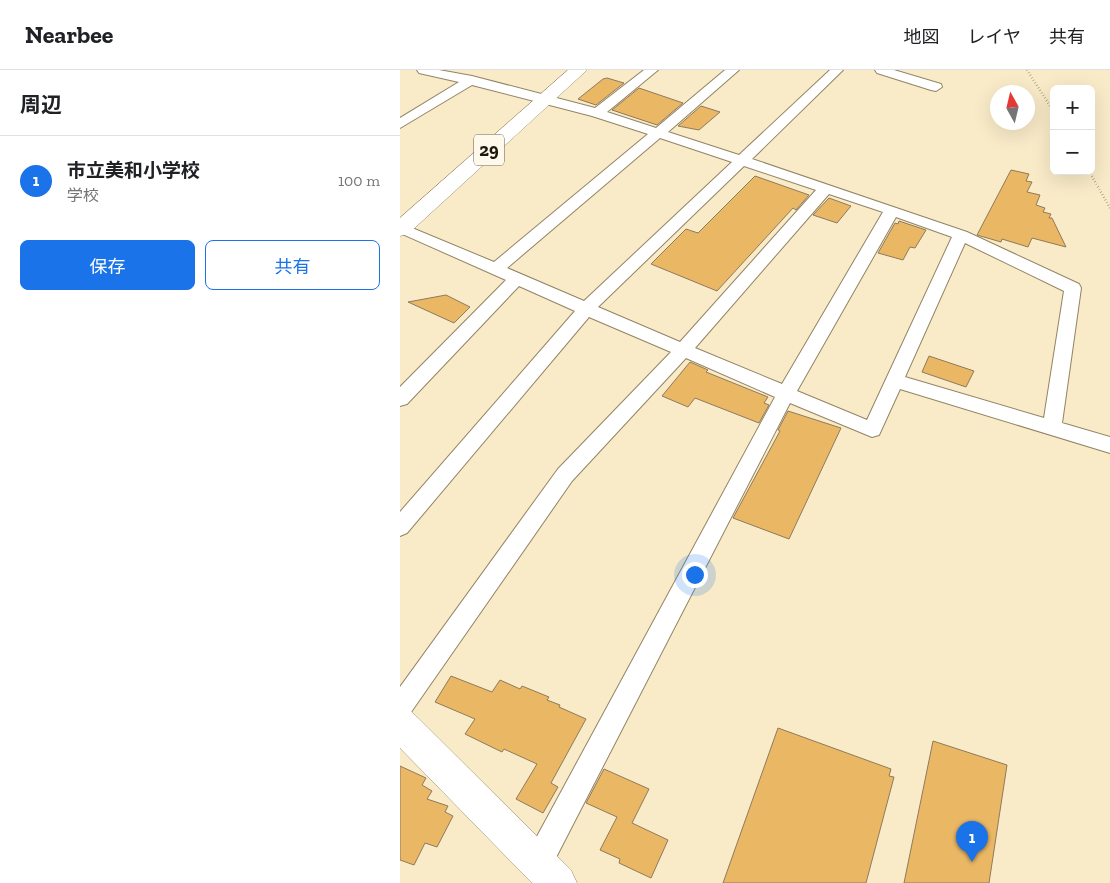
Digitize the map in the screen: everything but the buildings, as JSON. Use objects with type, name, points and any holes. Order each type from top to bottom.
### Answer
[{"type":"main road","name":"29","points":[[401,229],[578,70]]},
{"type":"main road","points":[[400,724],[548,873]]},
{"type":"street","points":[[423,70],[472,80],[597,113],[892,210],[961,235],[1073,288],[1052,428]]},
{"type":"street","points":[[597,113],[652,70]]},
{"type":"street","points":[[496,269],[733,70]]},
{"type":"street","points":[[400,527],[586,309],[837,70]]},
{"type":"street","points":[[881,70],[936,88]]},
{"type":"street","points":[[400,124],[472,80]]},
{"type":"street","points":[[400,707],[565,475],[683,350],[825,189]]},
{"type":"street","points":[[548,873],[786,394],[892,210]]},
{"type":"street","points":[[401,229],[872,430],[961,235]]},
{"type":"street","points":[[400,399],[518,278]]},
{"type":"street","points":[[896,381],[1110,445]]},
{"type":"path","points":[[1028,70],[1050,106]]},
{"type":"path","points":[[1091,175],[1110,208]]},
{"type":"place","name":"市立美和小学校","points":[[972,862]]}]
